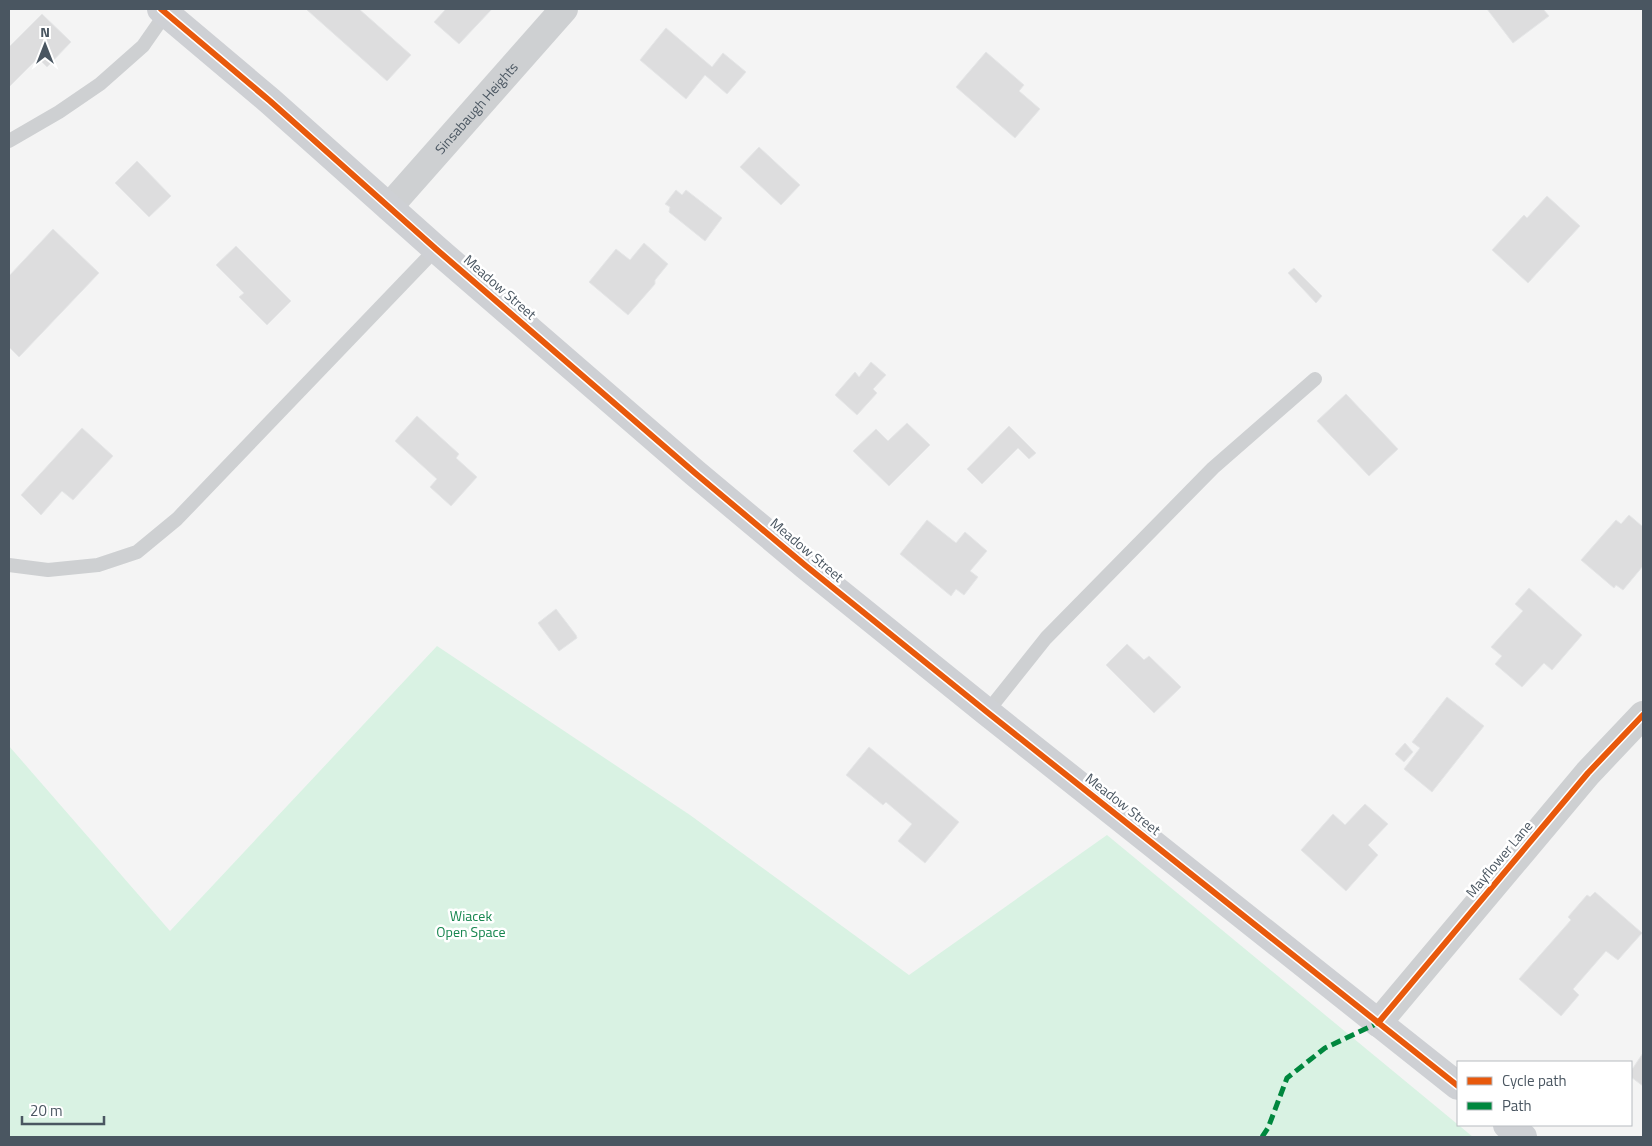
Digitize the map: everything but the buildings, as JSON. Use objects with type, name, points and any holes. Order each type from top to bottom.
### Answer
[{"type":"street","name":"Sinsabaugh Heights","points":[[389,206],[564,9]]},
{"type":"street","name":"Meadow Street","points":[[164,11],[270,101],[436,249],[806,566],[1457,1085]]},
{"type":"street","name":"Mayflower Lane","points":[[1378,1023],[1588,773],[1643,715]]},
{"type":"street","points":[[1508,1126],[1523,1137]]},
{"type":"lane","points":[[9,141],[59,112],[100,84],[143,46],[164,11]]},
{"type":"lane","points":[[9,564],[48,570],[98,565],[137,552],[177,519],[436,249]]},
{"type":"lane","points":[[987,712],[1046,638],[1213,468],[1314,379]]},
{"type":"green space","name":"Wiacek Open Space","points":[[437,646],[690,815],[909,975],[1107,835],[1457,1124],[1457,1126],[1460,1126],[1473,1137],[9,1137],[9,746],[170,931]]},
{"type":"marked path","points":[[1262,1137],[1268,1128],[1287,1078],[1325,1048],[1378,1023]]},
{"type":"cycle path","points":[[161,9],[270,101],[436,249],[695,473],[806,566],[1457,1085]]},
{"type":"cycle path","points":[[1378,1023],[1588,773],[1643,715]]}]
